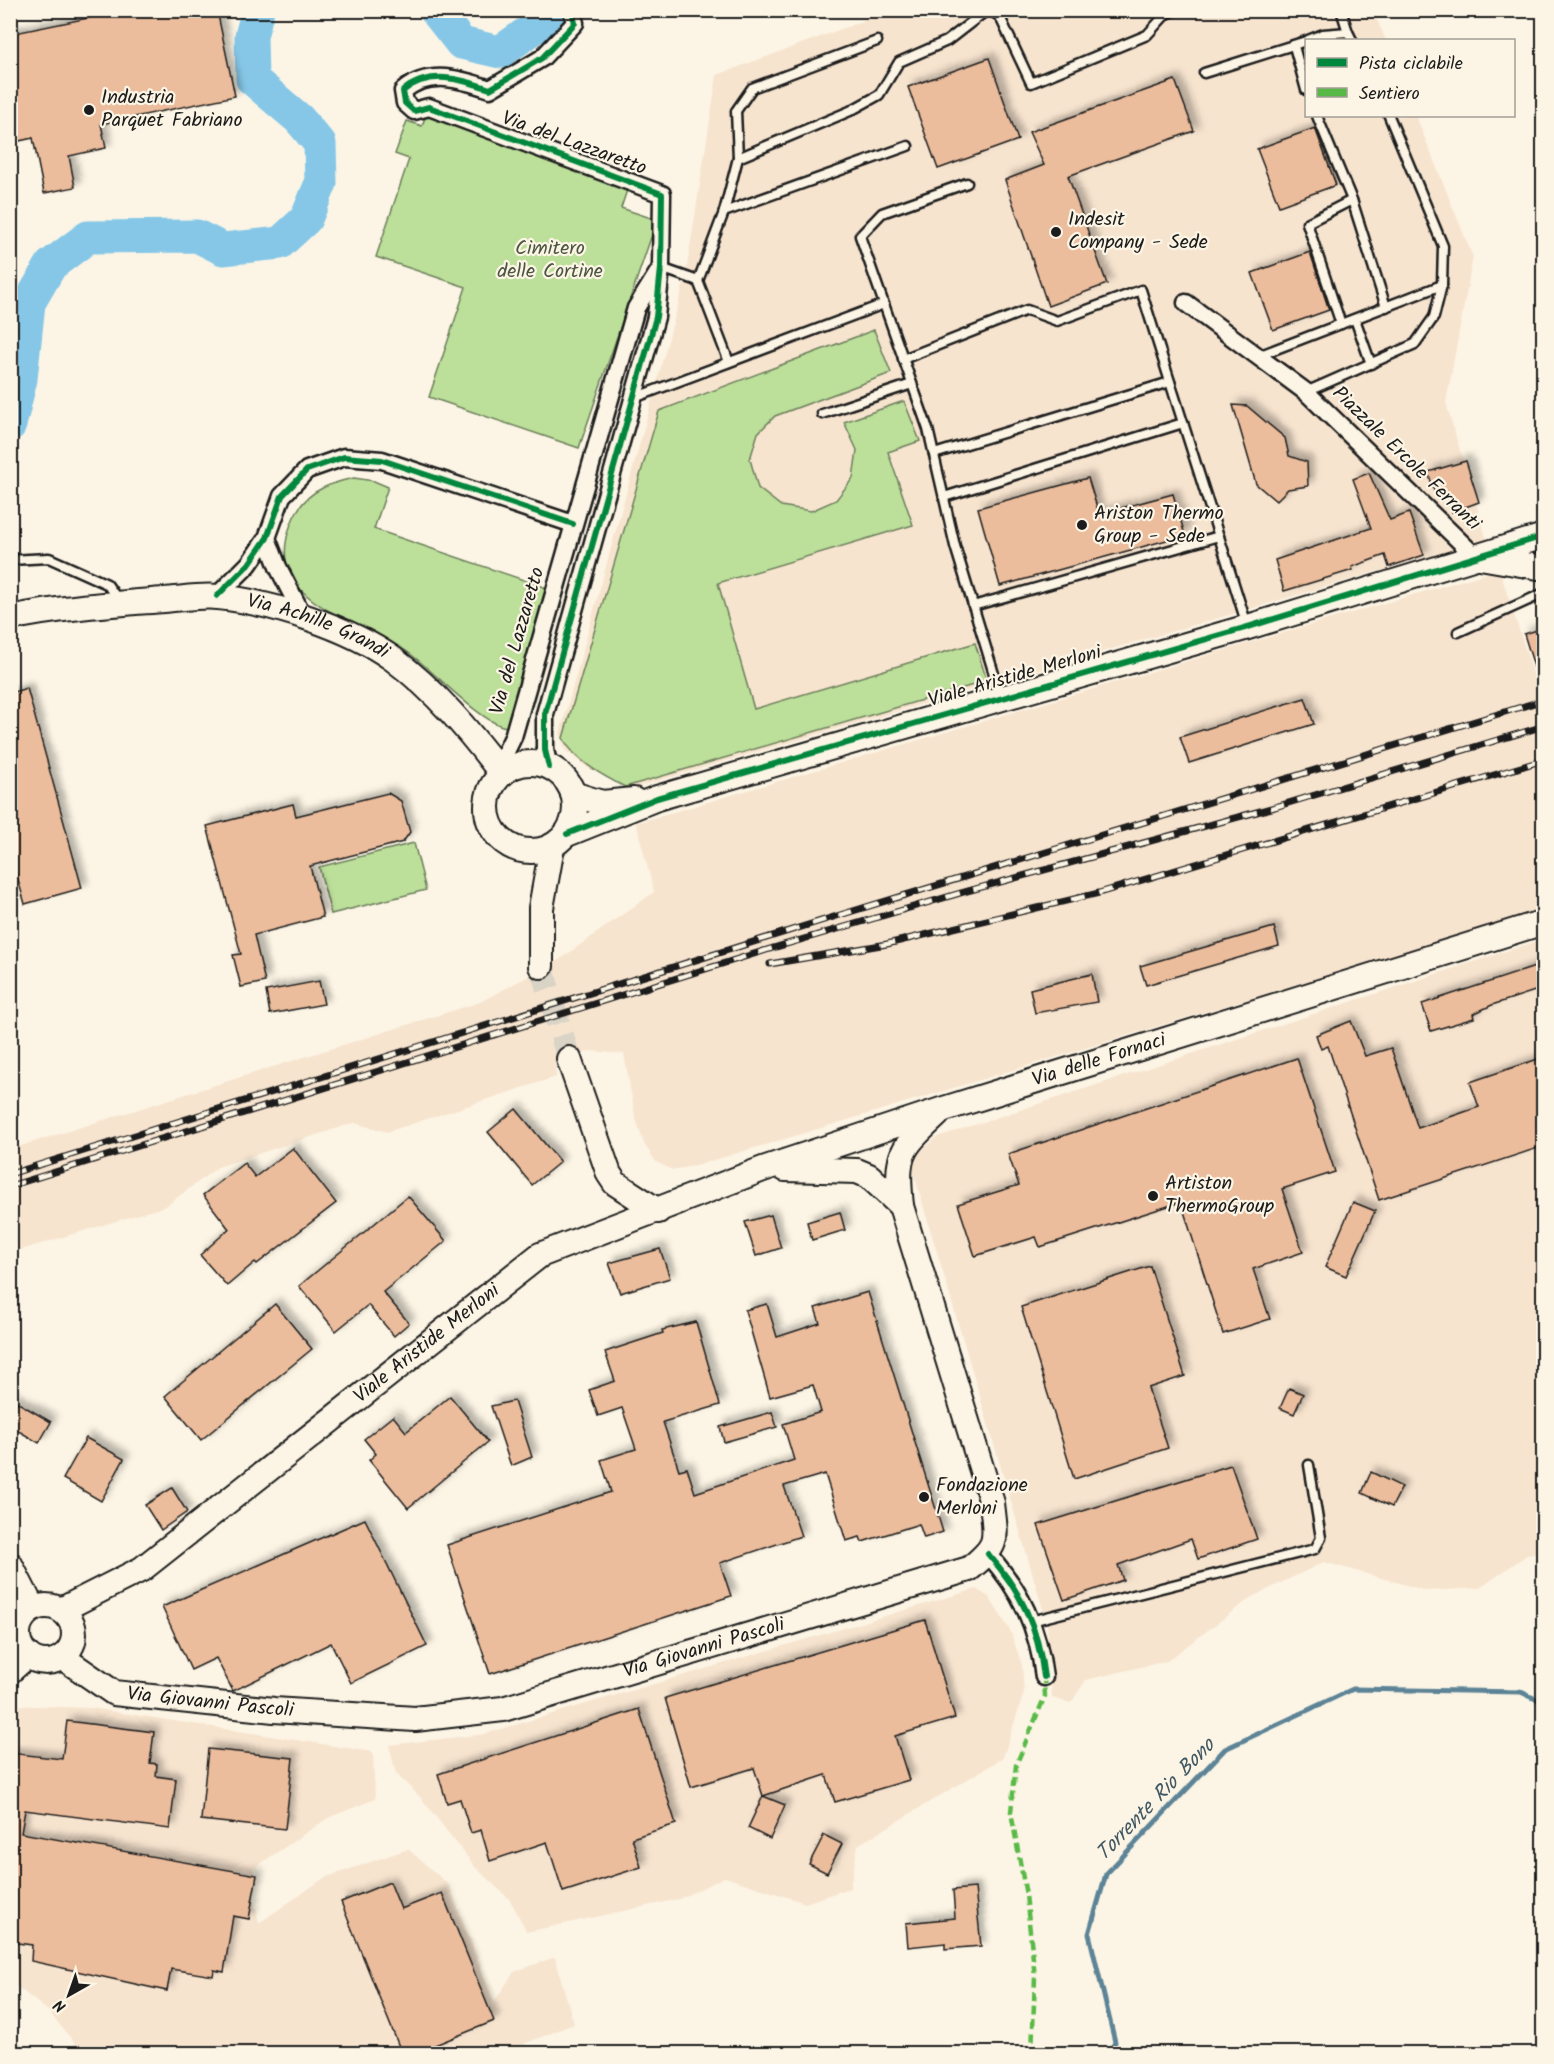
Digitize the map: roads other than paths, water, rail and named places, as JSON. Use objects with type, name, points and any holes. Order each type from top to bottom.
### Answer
[{"type":"main road","name":"Viale Aristide Merloni","points":[[500,771],[489,795],[488,817],[493,830],[502,840],[520,849],[540,851],[657,798],[1248,627],[1544,536]]},
{"type":"main road","points":[[1475,556],[1544,568]]},
{"type":"main road","name":"Via Achille Grandi","points":[[10,618],[39,612],[120,603],[217,596],[302,614],[390,657],[416,677],[500,771]]},
{"type":"main road","points":[[500,771],[524,763],[549,766],[567,781],[576,805],[574,820],[560,840],[541,908],[541,966]]},
{"type":"main road","name":"Viale Aristide Merloni","points":[[573,794],[602,803],[657,798]]},
{"type":"main road","name":"Via delle Fornaci","points":[[658,1211],[763,1169],[944,1109],[1544,922]]},
{"type":"main road","points":[[569,1059],[609,1174],[615,1183],[658,1211]]},
{"type":"main road","points":[[944,1109],[911,1139],[902,1153],[898,1170],[901,1206],[993,1503],[996,1540],[988,1554]]},
{"type":"main road","points":[[763,1169],[856,1171],[869,1176],[901,1206]]},
{"type":"main road","name":"Viale Aristide Merloni","points":[[33,1609],[42,1606],[61,1610],[142,1569],[540,1255],[658,1211]]},
{"type":"main road","name":"Via Giovanni Pascoli","points":[[62,1657],[114,1693],[274,1710],[415,1719],[503,1708],[558,1693],[969,1569],[988,1554]]},
{"type":"main road","points":[[10,1564],[33,1609],[25,1614],[18,1632],[22,1649],[19,1663],[44,1662],[62,1657],[73,1642],[74,1633],[72,1624],[61,1610]]},
{"type":"street","name":"Via del Lazzaretto","points":[[549,766],[545,750],[545,714],[656,317],[661,268],[662,194],[429,107],[414,111],[405,103],[403,91],[413,82],[436,77],[465,80],[490,89],[542,58],[573,17]]},
{"type":"street","name":"Via del Lazzaretto","points":[[500,771],[513,737],[636,308],[661,268]]},
{"type":"street","name":"Piazzale Ercole Ferranti","points":[[1186,303],[1306,392],[1475,556]]},
{"type":"street","points":[[217,596],[249,564],[267,538],[282,496],[307,470],[344,457],[382,460],[573,524]]},
{"type":"street","points":[[267,538],[278,567],[302,614]]},
{"type":"street","points":[[988,1554],[1012,1581],[1031,1621],[1042,1654],[1044,1677]]},
{"type":"lane","points":[[738,158],[850,111],[879,95],[899,62],[947,41],[988,10],[1000,17],[1031,83],[1147,35],[1166,14],[1175,10]]},
{"type":"lane","points":[[1341,10],[1352,39]]},
{"type":"lane","points":[[1312,39],[1323,34],[1348,32]]},
{"type":"lane","points":[[729,362],[698,281],[724,212],[738,158],[736,111],[752,88],[877,41]]},
{"type":"lane","points":[[1204,73],[1305,42]]},
{"type":"lane","points":[[1294,46],[1305,86]]},
{"type":"lane","points":[[1317,117],[1352,200],[1386,307]]},
{"type":"lane","name":"Piazzale Ercole Ferranti","points":[[1306,392],[1415,345],[1434,317],[1442,285],[1443,246],[1389,117]]},
{"type":"lane","points":[[724,212],[908,146]]},
{"type":"lane","points":[[967,183],[882,213],[860,236],[934,454],[973,606],[1001,698]]},
{"type":"lane","points":[[1341,324],[1307,223],[1352,200]]},
{"type":"lane","points":[[661,268],[698,281]]},
{"type":"lane","points":[[1258,356],[1442,285]]},
{"type":"lane","points":[[903,359],[1027,310],[1057,321],[1141,290],[1248,627]]},
{"type":"lane","points":[[633,398],[884,304]]},
{"type":"lane","points":[[1355,319],[1371,364]]},
{"type":"lane","points":[[934,454],[1170,382]]},
{"type":"lane","points":[[822,414],[912,384]]},
{"type":"lane","points":[[944,497],[1183,423]]},
{"type":"lane","points":[[973,606],[1219,536]]},
{"type":"lane","points":[[10,560],[49,558],[107,584],[120,603]]},
{"type":"lane","points":[[1458,632],[1544,593]]},
{"type":"lane","points":[[1031,1621],[1315,1549],[1321,1538],[1309,1465]]},
{"type":"waterway","points":[[10,425],[21,379],[29,303],[51,265],[88,237],[197,236],[223,249],[280,243],[306,219],[321,183],[320,144],[299,119],[252,79],[251,36],[258,10]]},
{"type":"waterway","points":[[435,10],[461,43],[500,52],[559,10]]},
{"type":"waterway","name":"Torrente Rio Bono","points":[[1109,2054],[1115,2042],[1089,1934],[1106,1874],[1225,1749],[1353,1689],[1521,1692],[1544,1703]]},
{"type":"waterway","name":"Torrente Rio Bono","points":[[10,2038],[28,2054]]},
{"type":"tunnel","points":[[541,966],[569,1059]]},
{"type":"railway","points":[[10,1174],[840,915],[1544,700]]},
{"type":"railway","points":[[10,1186],[773,948],[964,892],[1275,807],[1544,726]]},
{"type":"railway","points":[[770,964],[887,944],[1099,893],[1544,760]]},
{"type":"place","name":"Industria Parquet Fabriano","points":[[89,110]]},
{"type":"place","name":"Indesit Company - Sede","points":[[1056,232]]},
{"type":"place","name":"Ariston Thermo Group - Sede","points":[[1082,525]]},
{"type":"place","name":"Artiston ThermoGroup","points":[[1153,1196]]},
{"type":"place","name":"Fondazione Merloni","points":[[924,1497]]},
{"type":"park label","name":"Cimitero delle Cortine","points":[[550,260]]}]
